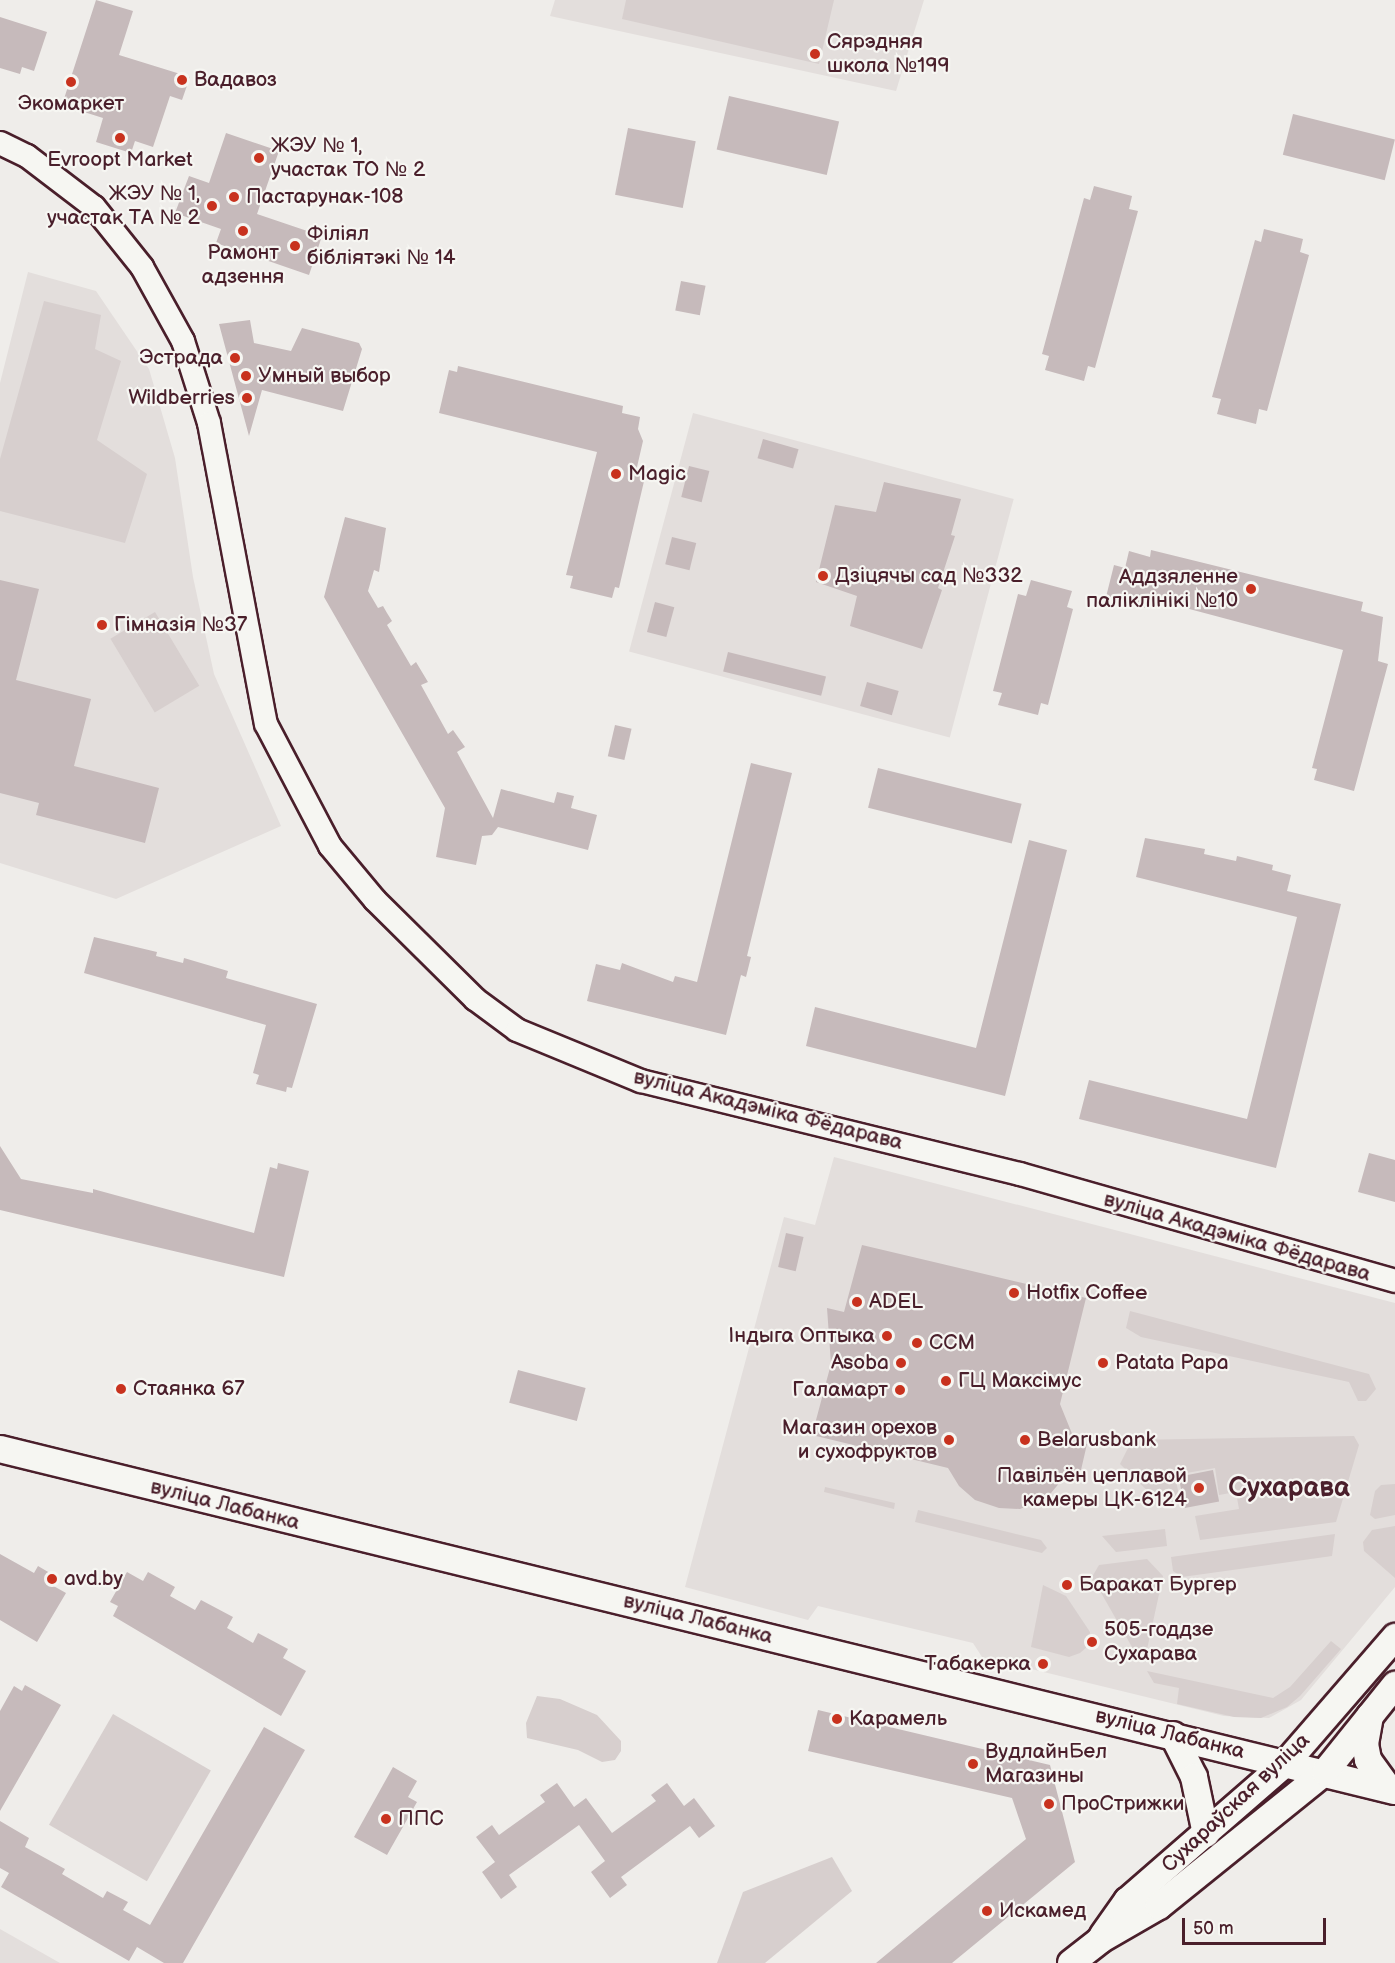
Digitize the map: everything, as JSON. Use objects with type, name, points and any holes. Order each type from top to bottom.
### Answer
[{"type":"main road","name":"вуліца Лабанка","points":[[0,1449],[1392,1790]]},
{"type":"main road","name":"Сухараўская вуліца","points":[[1100,1940],[1127,1901],[1286,1763],[1395,1637]]},
{"type":"main road","name":"Сухараўская вуліца","points":[[1071,1963],[1100,1940],[1159,1906],[1324,1772],[1395,1685]]},
{"type":"main road","points":[[1371,1713],[1366,1732],[1368,1760],[1392,1790]]},
{"type":"main road","points":[[1173,1735],[1194,1777],[1206,1834]]},
{"type":"street","name":"вуліца Акадэміка Фёдарава","points":[[0,143],[27,156],[94,207],[142,267],[178,332],[209,423],[266,724],[330,846],[375,900],[475,999],[517,1030],[641,1081],[1020,1174],[1395,1281]]},
{"type":"shaded area","name":"Сярэдняя школа №199","points":[[555,0],[924,0],[896,91],[550,16]]},
{"type":"shaded area","points":[[626,0],[834,0],[819,64],[622,19]]},
{"type":"shaded area","name":"Гімназія №37","points":[[28,272],[96,291],[149,369],[175,458],[193,577],[214,674],[281,826],[116,899],[0,863],[0,383]]},
{"type":"shaded area","points":[[44,301],[101,315],[95,349],[121,361],[97,440],[147,474],[125,543],[0,511],[0,459]]},
{"type":"shaded area","name":"Дзіцячы сад №332","points":[[693,413],[1014,499],[950,738],[629,652]]},
{"type":"shaded area","points":[[155,612],[199,686],[155,712],[110,639]]},
{"type":"shaded area","points":[[834,1157],[1395,1303],[1395,1587],[1301,1700],[1269,1718],[1224,1716],[982,1657],[973,1643],[818,1606],[808,1620],[685,1587],[784,1217],[815,1225]]},
{"type":"shaded area","points":[[1130,1311],[1369,1374],[1376,1389],[1366,1401],[1358,1401],[1349,1382],[1141,1337],[1126,1328]]},
{"type":"shaded area","points":[[1354,1436],[1359,1445],[1336,1522],[1200,1540],[1195,1516],[1239,1509],[1236,1492],[1219,1495],[1215,1468],[1175,1475],[1180,1501],[1161,1504],[1120,1464],[1132,1440]]},
{"type":"shaded area","points":[[1395,1484],[1395,1515],[1375,1519],[1370,1515],[1375,1491],[1381,1485]]},
{"type":"shaded area","points":[[825,1487],[895,1503],[894,1509],[824,1492]]},
{"type":"shaded area","points":[[918,1510],[1041,1540],[1047,1548],[1042,1553],[915,1522]]},
{"type":"shaded area","points":[[1395,1526],[1395,1578],[1364,1551],[1363,1542],[1372,1530]]},
{"type":"shaded area","points":[[1165,1529],[1167,1546],[1116,1552],[1102,1536]]},
{"type":"shaded area","points":[[1335,1534],[1332,1556],[1182,1577],[1173,1571],[1171,1557]]},
{"type":"shaded area","points":[[1147,1559],[1163,1576],[1146,1654],[1140,1661],[1092,1577],[1099,1565]]},
{"type":"shaded area","points":[[1043,1585],[1066,1596],[1090,1632],[1088,1646],[1080,1653],[1069,1657],[1031,1647]]},
{"type":"shaded area","points":[[1331,1641],[1341,1649],[1300,1696],[1287,1707],[1261,1718],[1234,1717],[1177,1704],[1179,1688],[1154,1683],[1147,1671],[1273,1698],[1290,1687]]},
{"type":"shaded area","points":[[537,1696],[560,1699],[597,1715],[621,1741],[621,1751],[615,1760],[602,1762],[578,1750],[527,1738],[526,1723]]},
{"type":"shaded area","points":[[113,1714],[211,1770],[147,1881],[49,1825]]},
{"type":"shaded area","points":[[832,1857],[852,1891],[765,1963],[717,1963],[743,1892]]},
{"type":"shaded area","points":[[0,1929],[60,1963],[0,1963]]},
{"type":"building","points":[[96,0],[133,11],[119,55],[190,77],[182,100],[170,96],[153,147],[135,141],[131,153],[96,142],[103,118],[62,105]]},
{"type":"building","points":[[0,17],[47,32],[34,71],[22,67],[20,74],[0,68]]},
{"type":"building","points":[[729,96],[839,121],[827,175],[717,150]]},
{"type":"building","points":[[1293,114],[1395,139],[1385,180],[1283,155]]},
{"type":"building","points":[[628,128],[696,141],[683,208],[615,195]]},
{"type":"building","name":"ЖЭУ № 1, участак ТА № 2","points":[[226,133],[279,151],[257,214],[322,236],[309,275],[216,243],[221,229],[175,213],[189,176],[209,183]]},
{"type":"building","points":[[1094,186],[1132,196],[1129,209],[1138,211],[1095,368],[1088,366],[1084,381],[1045,370],[1049,356],[1042,354],[1084,198],[1090,200]]},
{"type":"building","points":[[1264,229],[1303,239],[1300,252],[1309,255],[1267,411],[1259,409],[1256,424],[1217,414],[1221,399],[1212,397],[1255,240],[1261,242]]},
{"type":"building","points":[[681,281],[706,286],[700,315],[675,310]]},
{"type":"building","points":[[250,320],[254,343],[291,351],[302,328],[359,343],[362,349],[343,411],[262,390],[249,436],[219,324]]},
{"type":"building","points":[[458,366],[623,406],[622,413],[640,417],[638,429],[643,441],[637,467],[638,475],[645,477],[619,588],[615,587],[612,598],[570,588],[573,576],[566,575],[597,452],[439,413],[449,370],[457,372]]},
{"type":"building","points":[[763,439],[799,449],[793,468],[757,458]]},
{"type":"building","points":[[689,466],[709,471],[702,502],[681,497]]},
{"type":"building","points":[[884,482],[961,499],[951,535],[955,536],[938,588],[942,590],[922,649],[850,626],[857,596],[816,582],[835,505],[876,512]]},
{"type":"building","points":[[345,517],[386,528],[379,572],[374,570],[368,591],[378,608],[383,606],[392,621],[387,625],[411,666],[416,662],[428,682],[421,685],[448,734],[453,730],[465,747],[457,752],[493,818],[501,789],[554,803],[557,792],[574,796],[571,808],[597,815],[588,850],[498,827],[492,835],[482,836],[476,865],[436,857],[445,808],[324,597]]},
{"type":"building","points":[[672,537],[696,543],[689,570],[665,564]]},
{"type":"building","points":[[1151,550],[1363,602],[1361,611],[1383,617],[1378,661],[1388,664],[1354,791],[1314,780],[1317,769],[1312,768],[1343,650],[1148,598],[1146,608],[1106,597],[1114,565],[1125,568],[1129,551],[1150,557]]},
{"type":"building","points":[[0,580],[39,589],[16,680],[91,699],[74,766],[159,788],[145,843],[36,815],[39,803],[0,793]]},
{"type":"building","points":[[1031,580],[1072,591],[1067,607],[1073,609],[1048,705],[1041,703],[1038,715],[998,705],[1002,693],[993,691],[1018,594],[1026,596]]},
{"type":"building","points":[[655,602],[674,607],[666,637],[647,632]]},
{"type":"building","points":[[728,652],[826,676],[821,696],[723,671]]},
{"type":"building","points":[[867,682],[899,691],[892,715],[860,706]]},
{"type":"building","points":[[615,725],[632,729],[624,760],[608,756]]},
{"type":"building","points":[[751,763],[792,773],[747,956],[751,957],[746,977],[741,975],[726,1035],[587,1001],[596,964],[620,970],[622,963],[673,982],[675,976],[697,982]]},
{"type":"building","points":[[878,768],[1022,804],[1012,844],[868,808]]},
{"type":"building","points":[[1145,838],[1205,849],[1204,854],[1236,861],[1237,856],[1273,865],[1272,870],[1291,875],[1287,891],[1341,904],[1276,1168],[1079,1119],[1089,1080],[1247,1119],[1297,917],[1136,877]]},
{"type":"building","points":[[1029,840],[1067,850],[1005,1096],[806,1046],[815,1007],[976,1048]]},
{"type":"building","points":[[94,937],[157,952],[156,956],[183,963],[184,958],[228,971],[226,978],[317,1004],[292,1088],[287,1087],[286,1092],[256,1084],[259,1075],[253,1073],[266,1025],[84,973]]},
{"type":"building","points":[[0,1146],[21,1179],[93,1193],[93,1189],[254,1233],[270,1167],[277,1169],[278,1163],[309,1171],[284,1277],[0,1210]]},
{"type":"building","points":[[1369,1153],[1395,1160],[1395,1202],[1358,1192]]},
{"type":"building","points":[[786,1233],[804,1237],[796,1271],[778,1267]]},
{"type":"building","name":"ГЦ Максімус","points":[[862,1245],[1086,1298],[1060,1404],[1075,1441],[1087,1444],[1081,1470],[1066,1475],[1046,1499],[1020,1509],[999,1508],[975,1500],[959,1486],[948,1468],[812,1435],[831,1364],[827,1308],[844,1312]]},
{"type":"building","points":[[518,1370],[586,1388],[577,1421],[509,1403]]},
{"type":"building","name":"Павільён цеплавой камеры ЦК-6124","points":[[1213,1470],[1219,1501],[1185,1508],[1179,1477]]},
{"type":"building","points":[[0,1554],[34,1573],[38,1566],[55,1576],[50,1584],[66,1593],[37,1642],[0,1620]]},
{"type":"building","points":[[127,1572],[143,1581],[148,1572],[175,1587],[170,1596],[195,1610],[201,1600],[233,1617],[227,1628],[253,1643],[258,1633],[288,1649],[283,1658],[306,1671],[281,1716],[113,1616],[118,1606],[110,1602]]},
{"type":"building","points":[[25,1685],[61,1705],[0,1811],[0,1711],[14,1686],[22,1691]]},
{"type":"building","points":[[818,1710],[1050,1765],[1075,1862],[952,1963],[876,1963],[1026,1839],[1012,1798],[808,1751]]},
{"type":"building","points":[[264,1727],[305,1750],[183,1963],[164,1963],[137,1947],[129,1961],[1,1887],[9,1873],[0,1868],[0,1821],[29,1838],[25,1847],[65,1869],[62,1874],[103,1898],[107,1891],[128,1902],[123,1910],[150,1925]]},
{"type":"building","name":"ППС","points":[[393,1767],[417,1781],[408,1797],[417,1802],[387,1855],[354,1837]]},
{"type":"building","points":[[557,1783],[574,1807],[586,1798],[612,1833],[656,1801],[651,1795],[667,1783],[684,1806],[694,1798],[715,1826],[699,1838],[690,1826],[621,1877],[627,1885],[610,1898],[591,1872],[605,1861],[579,1825],[509,1875],[517,1887],[501,1899],[482,1872],[495,1862],[476,1837],[492,1825],[499,1835],[545,1802],[540,1795]]},
{"type":"place","name":"Сярэдняя школа №199","points":[[815,54]]},
{"type":"place","name":"Вадавоз","points":[[182,80]]},
{"type":"place","name":"Экомаркет","points":[[71,82]]},
{"type":"place","name":"Evroopt Market","points":[[120,138]]},
{"type":"place","name":"ЖЭУ № 1, участак ТО № 2","points":[[259,158]]},
{"type":"place","name":"Пастарунак-108","points":[[234,197]]},
{"type":"place","name":"ЖЭУ № 1, участак ТА № 2","points":[[212,206]]},
{"type":"place","name":"Рамонт адзення","points":[[243,231]]},
{"type":"place","name":"Філіял бібліятэкі № 14","points":[[295,246]]},
{"type":"place","name":"Эстрада","points":[[235,358]]},
{"type":"place","name":"Умный выбор","points":[[246,376]]},
{"type":"place","name":"Wildberries","points":[[247,398]]},
{"type":"place","name":"Magic","points":[[616,474]]},
{"type":"place","name":"Дзіцячы сад №332","points":[[823,576]]},
{"type":"place","name":"Аддзяленне паліклінікі №10","points":[[1251,589]]},
{"type":"place","name":"Гімназія №37","points":[[102,625]]},
{"type":"place","name":"Hotfix Coffee","points":[[1014,1293]]},
{"type":"place","name":"ADEL","points":[[857,1302]]},
{"type":"place","name":"Індыга Оптыка","points":[[887,1336]]},
{"type":"place","name":"ССМ","points":[[917,1343]]},
{"type":"place","name":"Asoba","points":[[901,1363]]},
{"type":"place","name":"Patata Papa","points":[[1103,1363]]},
{"type":"place","name":"ГЦ Максімус","points":[[946,1381]]},
{"type":"place","name":"Стаянка 67","points":[[121,1389]]},
{"type":"place","name":"Галамарт","points":[[900,1390]]},
{"type":"place","name":"Магазин орехов и сухофруктов","points":[[949,1440]]},
{"type":"place","name":"Belarusbank","points":[[1025,1440]]},
{"type":"place","name":"Павільён цеплавой камеры ЦК-6124","points":[[1199,1488]]},
{"type":"place","name":"avd.by","points":[[52,1579]]},
{"type":"place","name":"Баракат Бургер","points":[[1067,1585]]},
{"type":"place","name":"505-годдзе Сухарава","points":[[1092,1642]]},
{"type":"place","name":"Табакерка","points":[[1043,1664]]},
{"type":"place","name":"Карамель","points":[[837,1719]]},
{"type":"place","name":"ВудлайнБел Магазины","points":[[973,1764]]},
{"type":"place","name":"ПроСтрижки","points":[[1049,1804]]},
{"type":"place","name":"ППС","points":[[386,1819]]},
{"type":"place","name":"Искамед","points":[[987,1911]]},
{"type":"district","name":"Сухарава","points":[[1289,1489]]}]
